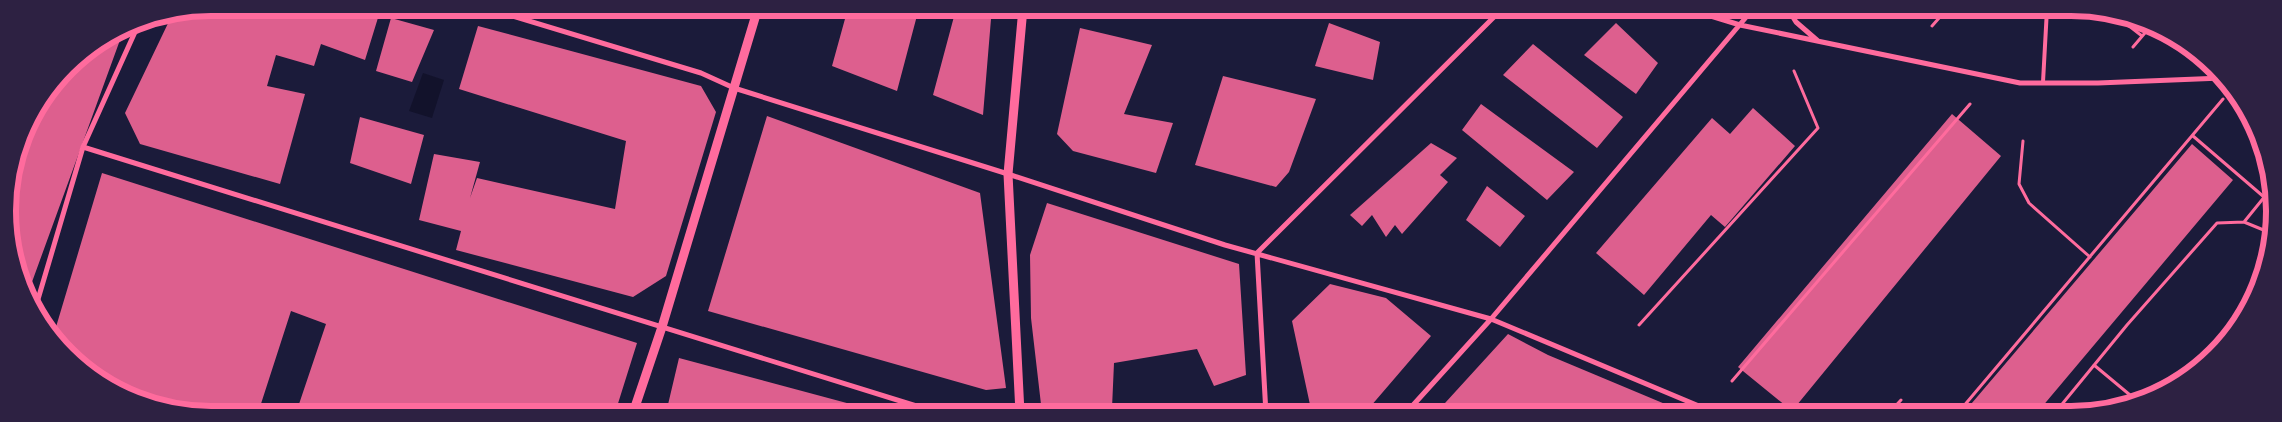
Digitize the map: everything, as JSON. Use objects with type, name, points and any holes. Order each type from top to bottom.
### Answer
[{"type":"street","points":[[512,16],[701,73],[734,88],[1008,174],[1225,245],[1491,319],[1699,406]]},
{"type":"street","points":[[635,406],[662,327],[756,16]]},
{"type":"street","points":[[1020,406],[1008,174],[1022,16]]},
{"type":"street","points":[[1266,406],[1256,253],[1495,16]]},
{"type":"street","points":[[1712,16],[1818,41],[2020,82],[2098,83],[2213,78]]},
{"type":"street","points":[[1413,406],[1491,319],[1747,16]]},
{"type":"street","points":[[1792,16],[1796,22],[1818,41]]},
{"type":"street","points":[[38,300],[83,147],[136,31]]},
{"type":"street","points":[[83,147],[916,406]]},
{"type":"lane","points":[[2043,82],[2047,16]]},
{"type":"path","points":[[1932,26],[1941,16]]},
{"type":"path","points":[[2128,25],[2142,36]]},
{"type":"path","points":[[2133,47],[2146,31]]},
{"type":"path","points":[[1639,325],[1818,128],[1794,70]]},
{"type":"path","points":[[1964,406],[2227,94]]},
{"type":"path","points":[[1732,381],[1970,104]]},
{"type":"path","points":[[2193,136],[2264,197],[2244,222]]},
{"type":"path","points":[[2023,141],[2019,184],[2029,203],[2090,257]]},
{"type":"path","points":[[2061,406],[2217,223],[2244,222],[2264,230]]},
{"type":"path","points":[[2094,365],[2131,396]]},
{"type":"path","points":[[1895,406],[1901,400]]},
{"type":"shaded area","points":[[423,73],[444,80],[432,118],[409,111]]},
{"type":"building","points":[[211,16],[379,16],[365,60],[321,44],[314,66],[276,55],[267,86],[305,94],[280,184],[140,144],[125,113],[169,21]]},
{"type":"building","points":[[846,16],[917,16],[897,91],[832,66]]},
{"type":"building","points":[[954,16],[980,16],[991,19],[983,115],[933,95]]},
{"type":"building","points":[[391,18],[434,30],[412,82],[376,71]]},
{"type":"building","points":[[1329,23],[1380,42],[1373,80],[1315,66]]},
{"type":"building","points":[[1616,23],[1658,63],[1636,94],[1584,55]]},
{"type":"building","points":[[478,26],[701,86],[716,112],[666,276],[633,297],[456,250],[461,231],[419,220],[434,154],[480,162],[470,198],[477,178],[615,209],[626,141],[459,89]]},
{"type":"building","points":[[1080,28],[1152,45],[1124,114],[1173,123],[1156,173],[1073,151],[1057,134]]},
{"type":"building","points":[[121,38],[31,285],[20,249],[16,211],[20,173],[31,136],[56,92],[73,73],[92,56]]},
{"type":"building","points":[[1533,44],[1623,117],[1597,148],[1503,75]]},
{"type":"building","points":[[1223,76],[1316,99],[1289,172],[1276,187],[1195,165]]},
{"type":"building","points":[[1481,104],[1574,172],[1547,200],[1462,130]]},
{"type":"building","points":[[1753,108],[1795,146],[1725,227],[1711,215],[1644,295],[1596,253],[1712,118],[1730,134]]},
{"type":"building","points":[[1952,114],[2001,156],[1796,406],[1786,406],[1738,367]]},
{"type":"building","points":[[767,116],[980,193],[1006,388],[986,390],[708,311]]},
{"type":"building","points":[[360,117],[424,135],[411,184],[350,163]]},
{"type":"building","points":[[1431,143],[1457,158],[1440,175],[1448,182],[1402,234],[1395,225],[1386,237],[1372,215],[1362,226],[1350,215]]},
{"type":"building","points":[[2192,144],[2233,180],[2043,406],[1969,406]]},
{"type":"building","points":[[102,173],[637,343],[617,406],[298,406],[326,324],[291,311],[260,406],[211,406],[173,402],[125,386],[92,366],[73,349],[55,329]]},
{"type":"building","points":[[1487,186],[1525,216],[1500,247],[1466,220]]},
{"type":"building","points":[[1047,203],[1239,264],[1246,375],[1214,386],[1197,349],[1114,363],[1112,406],[1041,406],[1031,318],[1030,255]]},
{"type":"building","points":[[1330,284],[1386,298],[1431,336],[1371,406],[1310,406],[1292,321]]},
{"type":"building","points":[[1508,334],[1548,355],[1670,406],[1442,406]]},
{"type":"building","points":[[679,358],[858,406],[668,406]]}]
